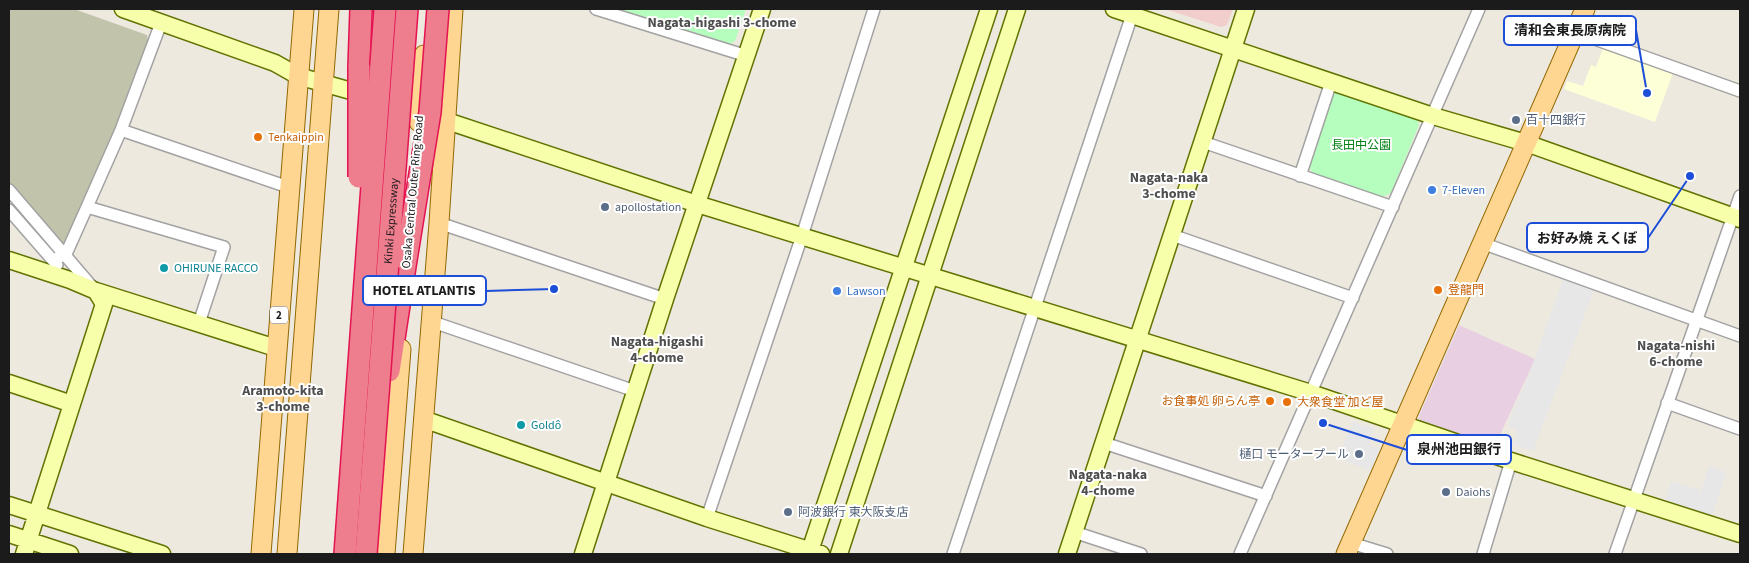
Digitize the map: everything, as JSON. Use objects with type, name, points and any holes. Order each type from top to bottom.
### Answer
[{"type":"highway","points":[[360,332],[359,67],[361,9]]},
{"type":"highway","name":"Kinki Expressway","points":[[345,554],[385,9]]},
{"type":"highway","name":"Kinki Expressway","points":[[367,554],[407,9]]},
{"type":"highway","points":[[406,260],[424,9]]},
{"type":"highway","points":[[367,554],[391,354],[430,112],[438,9]]},
{"type":"main road","name":"2","points":[[261,554],[304,9]]},
{"type":"main road","name":"2","points":[[287,554],[329,9]]},
{"type":"main road","name":"Osaka Central Outer Ring Road","points":[[386,554],[394,428],[428,9]]},
{"type":"main road","points":[[413,554],[433,281],[439,224],[444,120],[453,9]]},
{"type":"main road","points":[[1348,549],[1585,9]]},
{"type":"main road","points":[[394,428],[433,281]]},
{"type":"main road","points":[[267,473],[279,452],[299,389]]},
{"type":"street","points":[[123,9],[163,16],[275,63],[298,76],[420,111],[697,204],[1311,393],[1511,461],[1740,534]]},
{"type":"street","points":[[596,9],[747,56]]},
{"type":"street","points":[[583,554],[762,9]]},
{"type":"street","points":[[707,518],[802,236],[874,9]]},
{"type":"street","points":[[423,419],[813,553],[989,9]]},
{"type":"street","points":[[840,554],[1017,9]]},
{"type":"street","points":[[1114,9],[1432,116],[1526,143],[1737,218]]},
{"type":"street","points":[[1067,554],[1139,340],[1246,9]]},
{"type":"street","points":[[1240,554],[1479,9]]},
{"type":"street","points":[[953,554],[1132,15]]},
{"type":"street","points":[[53,260],[66,254],[121,130],[163,16]]},
{"type":"street","points":[[1575,32],[1740,91]]},
{"type":"street","points":[[1300,176],[1331,82]]},
{"type":"street","points":[[121,130],[291,188]]},
{"type":"street","points":[[1203,142],[1393,207]]},
{"type":"street","points":[[9,190],[66,254],[104,304],[26,547]]},
{"type":"street","points":[[1615,554],[1696,320],[1737,218],[1740,196]]},
{"type":"street","points":[[87,207],[224,247],[199,323]]},
{"type":"street","points":[[9,210],[70,280]]},
{"type":"street","points":[[439,224],[665,300]]},
{"type":"street","points":[[1172,236],[1353,298]]},
{"type":"street","points":[[1482,243],[1740,336]]},
{"type":"street","points":[[9,260],[70,280],[96,291],[276,348]]},
{"type":"street","points":[[430,321],[635,391]]},
{"type":"street","points":[[9,383],[72,404]]},
{"type":"street","points":[[1667,403],[1740,429]]},
{"type":"street","points":[[1104,442],[1266,496]]},
{"type":"street","points":[[1483,554],[1511,461]]},
{"type":"street","points":[[9,505],[162,554]]},
{"type":"street","points":[[1074,532],[1141,554]]},
{"type":"street","points":[[9,534],[26,547],[70,554]]},
{"type":"street","points":[[1348,549],[1387,554]]},
{"type":"shaded area","points":[[9,9],[74,9],[147,35],[148,41],[116,129],[67,242],[59,244],[9,186]]},
{"type":"shaded area","points":[[1165,9],[1233,9],[1227,25],[1221,27]]},
{"type":"shaded area","points":[[1603,48],[1673,73],[1655,122],[1564,89],[1567,81],[1583,86],[1591,65],[1596,67]]},
{"type":"shaded area","points":[[1563,279],[1594,290],[1533,451],[1513,445],[1517,430],[1507,426],[1535,359]]},
{"type":"shaded area","points":[[1459,325],[1535,359],[1495,446],[1420,422],[1419,416]]},
{"type":"shaded area","name":"樋口 モータープール","points":[[1352,422],[1374,428],[1369,444],[1380,449],[1370,471],[1339,458]]},
{"type":"shaded area","points":[[1709,466],[1726,472],[1712,516],[1665,500],[1671,481],[1700,490],[1696,506]]},
{"type":"green space","points":[[619,9],[746,9],[735,41],[730,44]]},
{"type":"green space","name":"長田中公園","points":[[1338,91],[1417,118],[1419,125],[1391,193],[1382,197],[1313,174],[1309,166],[1331,95]]},
{"type":"place","name":"清和会東長原病院","points":[[1647,93]]},
{"type":"place","name":"百十四銀行","points":[[1516,120]]},
{"type":"place","name":"Tenkaippin","points":[[258,137]]},
{"type":"place","name":"お好み焼 えくぼ","points":[[1690,176]]},
{"type":"place","name":"7-Eleven","points":[[1432,190]]},
{"type":"place","name":"apollostation","points":[[605,207]]},
{"type":"place","name":"OHIRUNE RACCO","points":[[164,268]]},
{"type":"place","name":"HOTEL ATLANTIS","points":[[554,289]]},
{"type":"place","name":"登龍門","points":[[1438,290]]},
{"type":"place","name":"Lawson","points":[[837,291]]},
{"type":"place","name":"お食事処 卵らん亭","points":[[1270,401]]},
{"type":"place","name":"大衆食堂 加ど屋","points":[[1287,402]]},
{"type":"place","name":"泉州池田銀行","points":[[1323,423]]},
{"type":"place","name":"Goldô","points":[[521,425]]},
{"type":"place","name":"樋口 モータープール","points":[[1359,454]]},
{"type":"place","name":"Daiohs","points":[[1446,492]]},
{"type":"place","name":"阿波銀行 東大阪支店","points":[[788,512]]},
{"type":"district","name":"Nagata-higashi 3-chome","points":[[722,23]]},
{"type":"district","name":"Nagata-naka 3-chome","points":[[1169,186]]},
{"type":"district","name":"Nagata-higashi 4-chome","points":[[657,350]]},
{"type":"district","name":"Nagata-nishi 6-chome","points":[[1676,354]]},
{"type":"district","name":"Aramoto-kita 3-chome","points":[[283,400]]},
{"type":"district","name":"Nagata-naka 4-chome","points":[[1108,484]]}]
